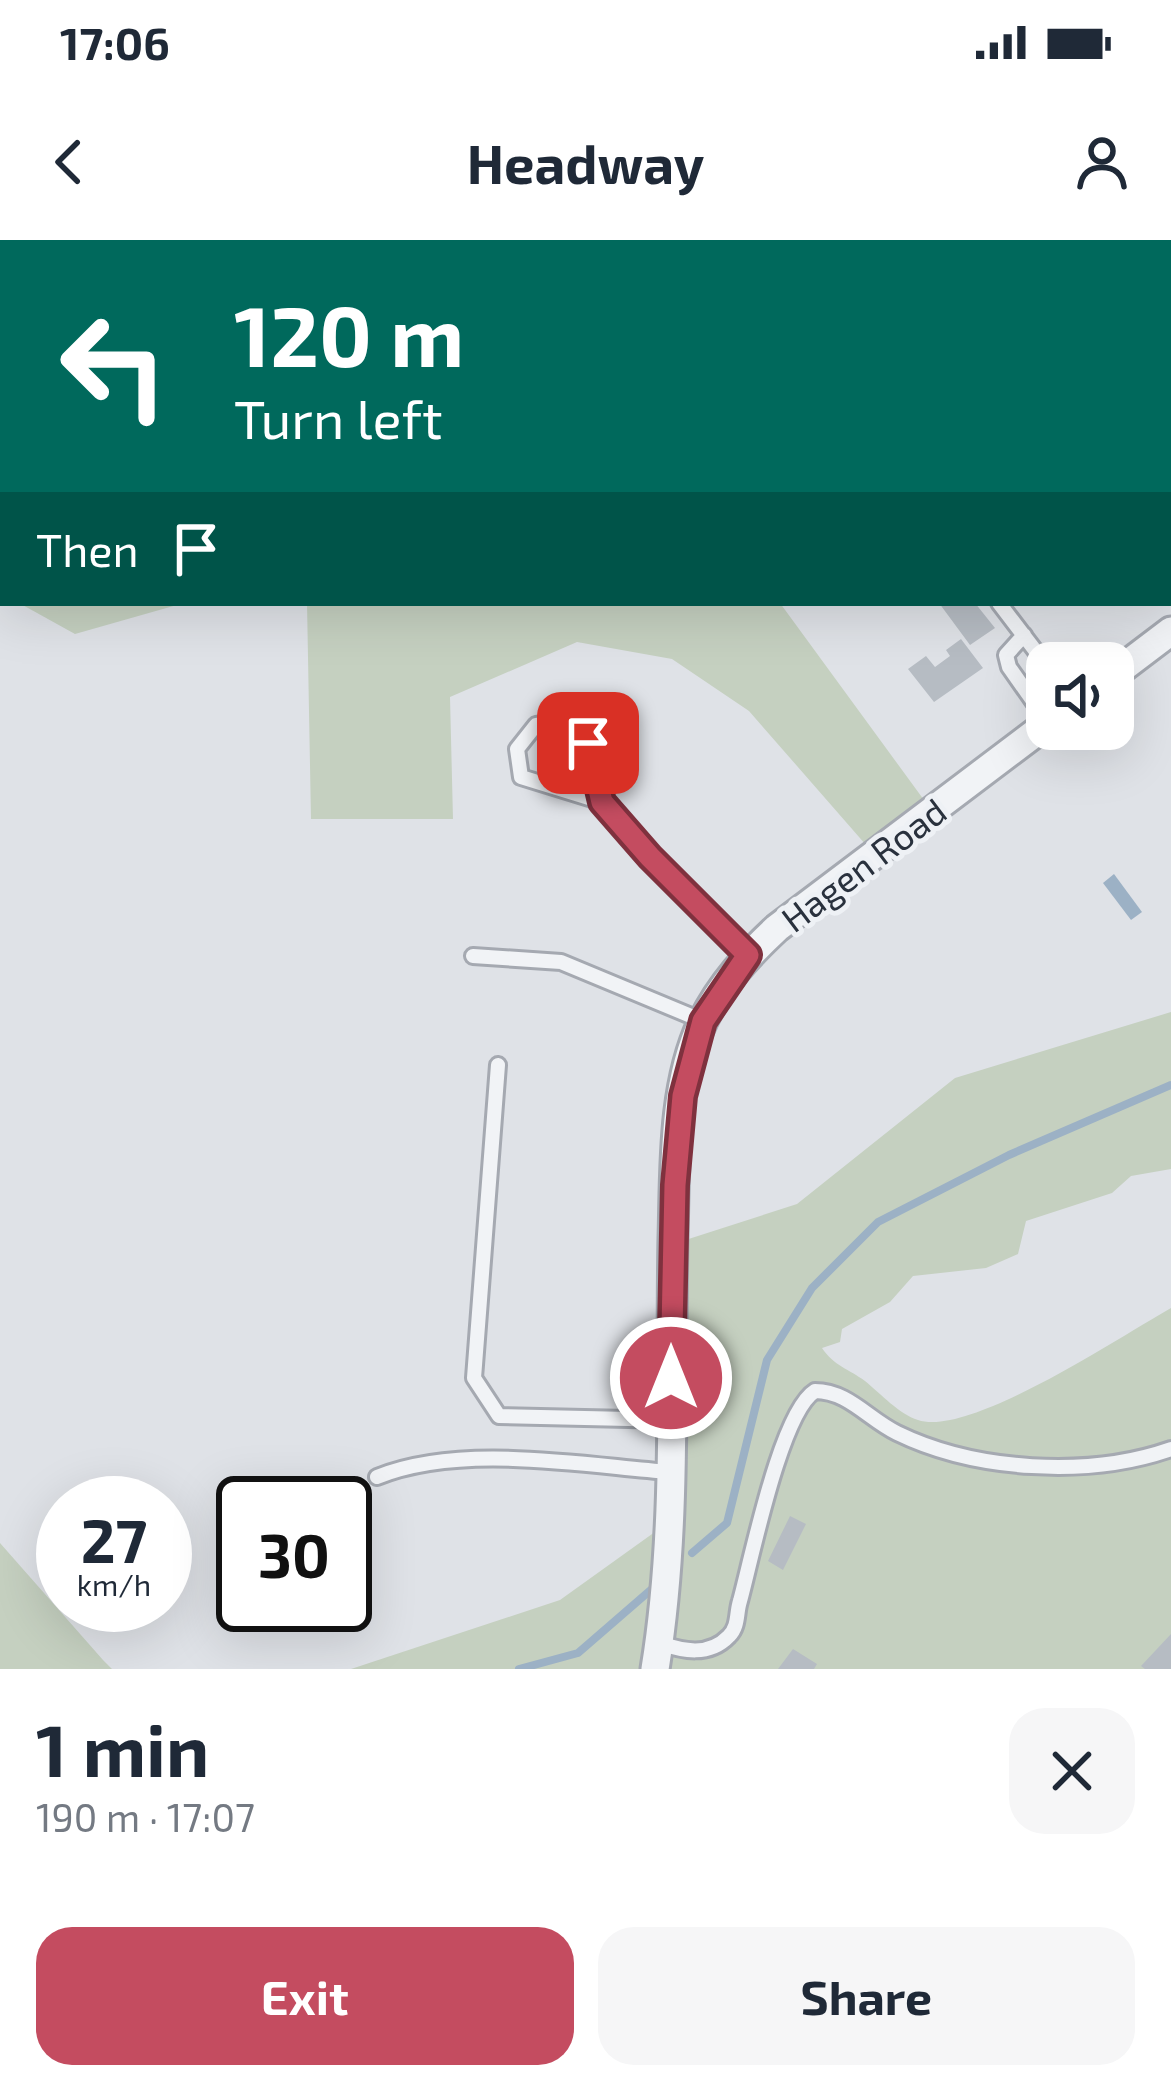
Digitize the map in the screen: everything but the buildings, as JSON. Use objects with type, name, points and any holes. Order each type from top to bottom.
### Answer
[{"type":"street","points":[[1134,659],[1171,631]]},
{"type":"street","name":"Hagen Road","points":[[657,1656],[672,1420],[670,1335],[679,1128],[703,1021],[748,955],[1026,738]]},
{"type":"lane","points":[[1001,606],[1029,642]]},
{"type":"lane","points":[[1024,635],[1006,655],[1026,692]]},
{"type":"lane","points":[[602,802],[521,777],[517,749],[536,725],[568,721],[588,743],[602,802],[748,955]]},
{"type":"lane","points":[[473,956],[561,962],[703,1021]]},
{"type":"lane","points":[[498,1064],[474,1378],[500,1416],[672,1420]]},
{"type":"lane","points":[[657,1656],[704,1651],[730,1636],[787,1435],[800,1403],[815,1391],[835,1392],[889,1429],[945,1454],[1083,1467],[1121,1465],[1171,1449]]},
{"type":"lane","points":[[377,1477],[414,1465],[455,1461],[669,1472]]},
{"type":"green space","points":[[24,606],[173,606],[75,634]]},
{"type":"green space","points":[[307,606],[782,606],[932,811],[873,853],[749,711],[672,659],[577,642],[450,697],[453,819],[311,819]]},
{"type":"green space","points":[[1171,1012],[1171,1169],[1131,1176],[1112,1193],[1026,1221],[1018,1254],[986,1268],[913,1276],[890,1302],[842,1329],[840,1342],[822,1348],[904,1413],[941,1422],[1007,1400],[1171,1308],[1171,1669],[351,1669],[560,1600],[666,1524],[673,1244],[797,1204],[955,1078]]},
{"type":"green space","points":[[0,1543],[36,1584],[36,1632],[78,1632],[112,1669],[0,1669]]},
{"type":"water","points":[[1114,874],[1142,912],[1131,920],[1103,883]]},
{"type":"waterway","points":[[692,1553],[727,1523],[767,1360],[812,1288],[878,1222],[1009,1155],[1171,1085]]},
{"type":"waterway","points":[[519,1669],[578,1653],[653,1588]]},
{"type":"route","points":[[588,743],[602,802],[748,955],[703,1021],[683,1096],[675,1185],[671,1378]]}]
